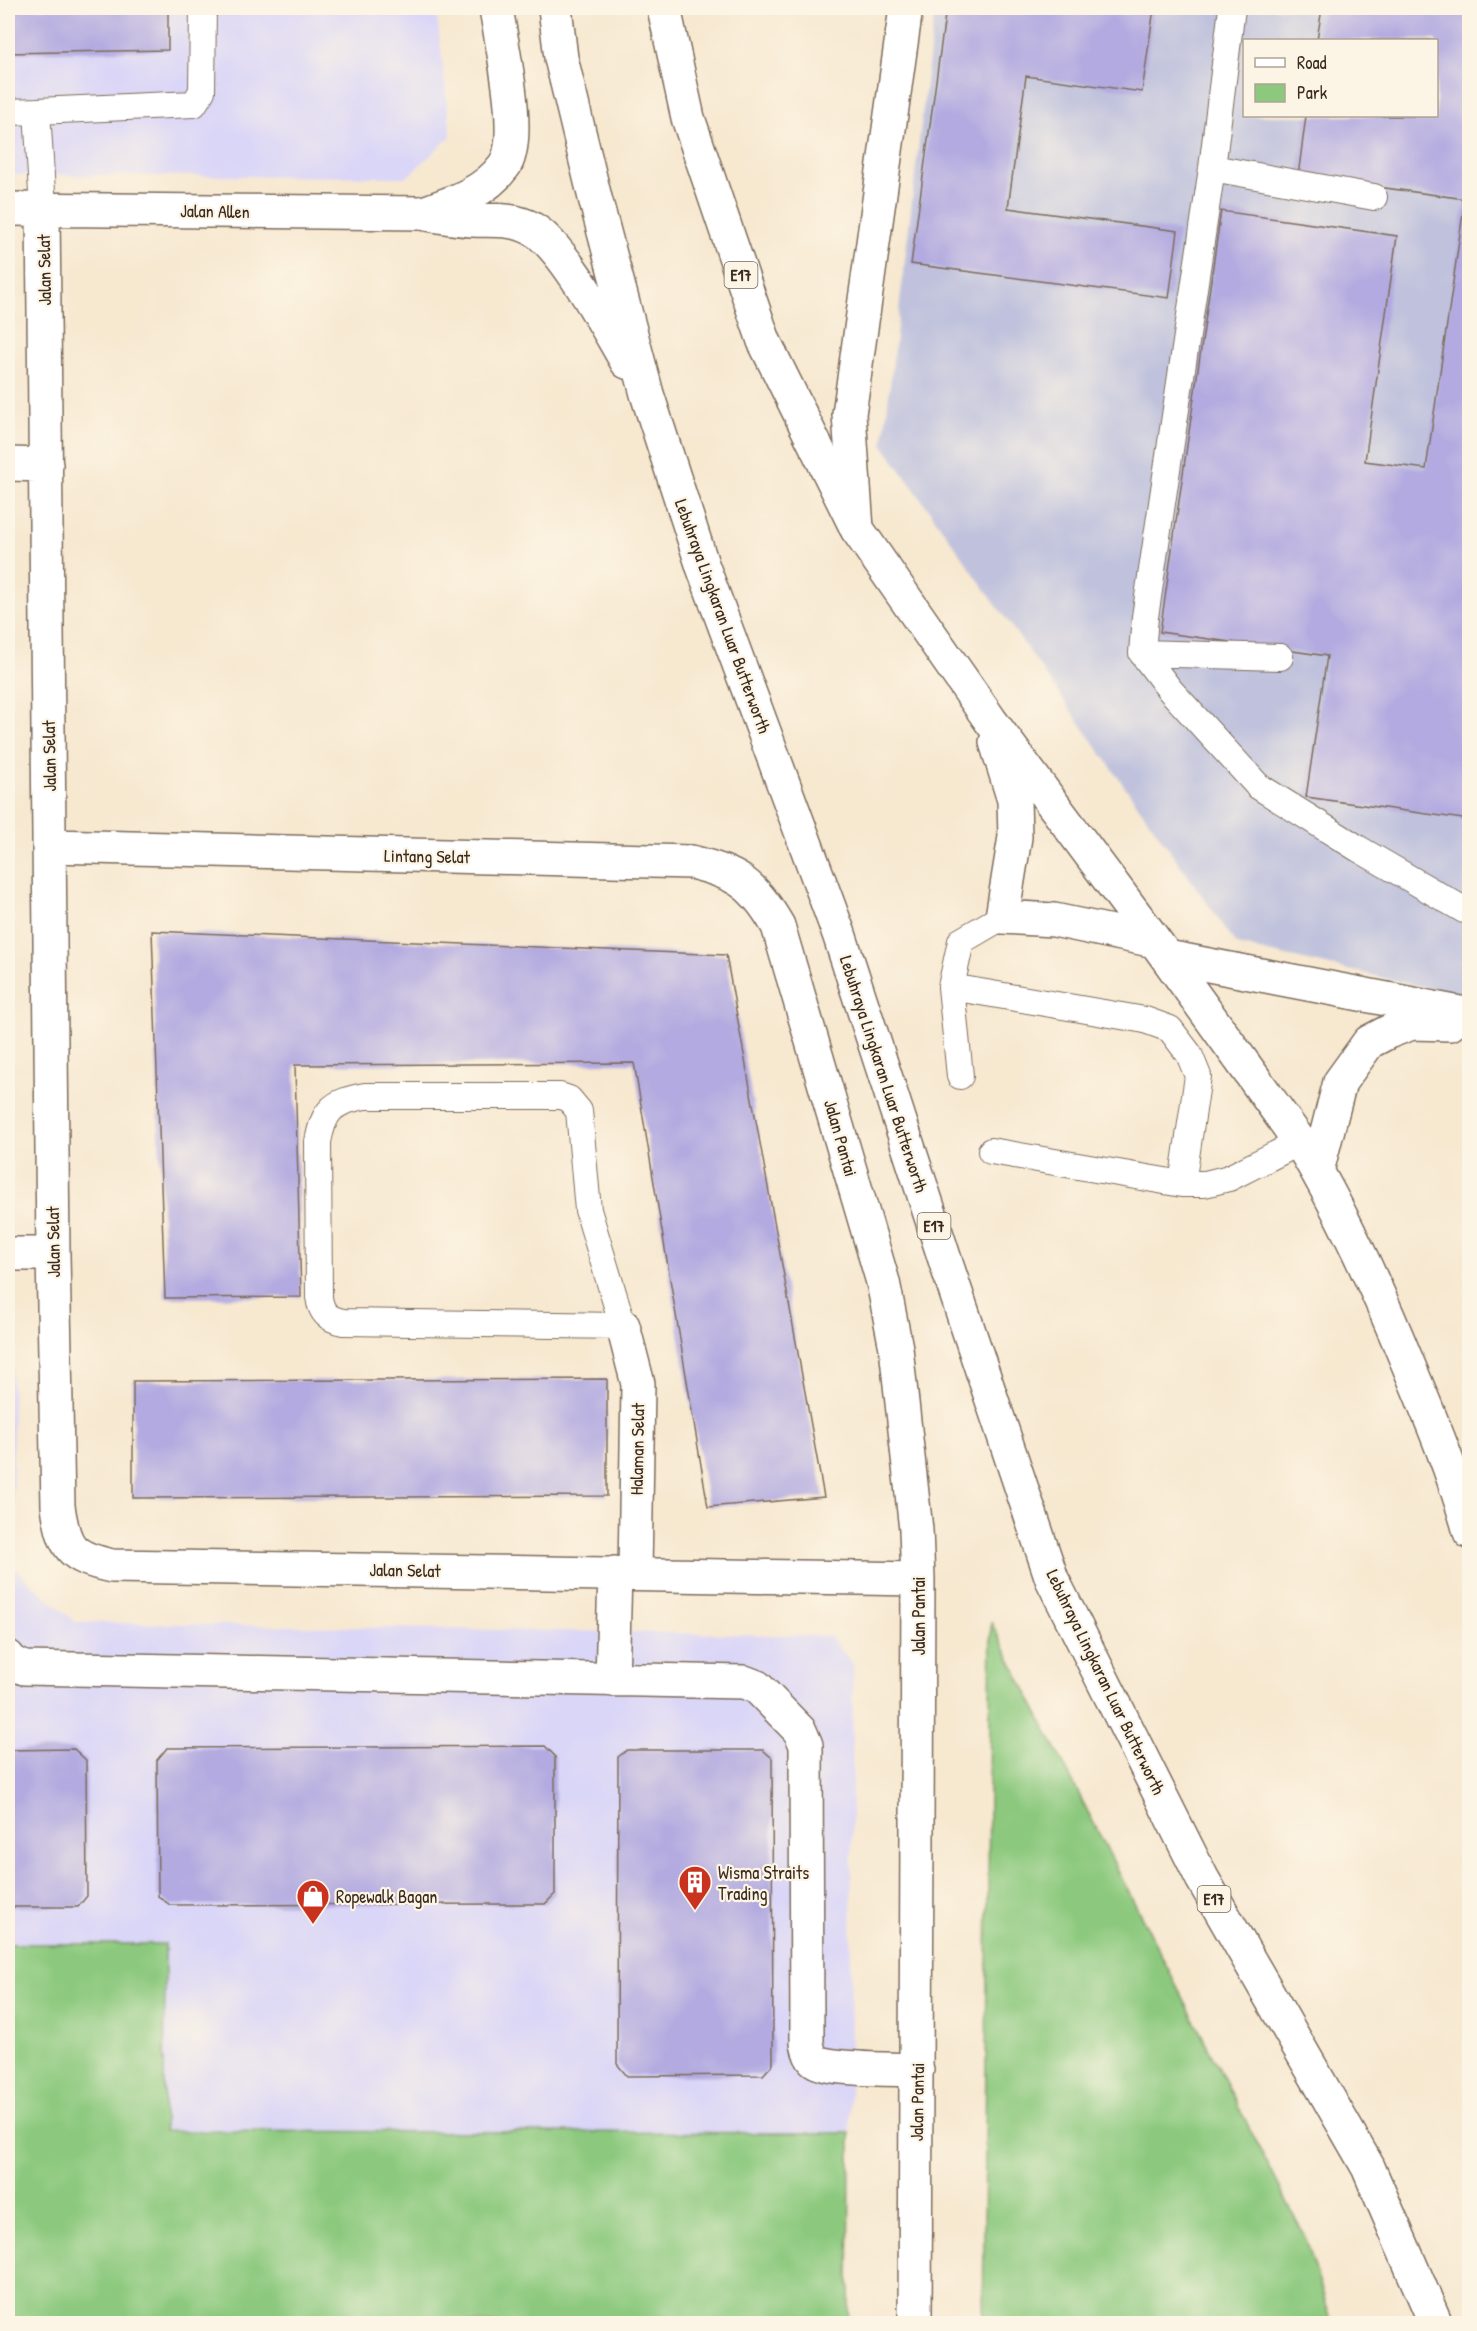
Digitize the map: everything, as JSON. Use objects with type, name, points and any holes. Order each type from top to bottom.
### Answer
[{"type":"main road","points":[[422,213],[466,198],[489,182],[506,165],[513,138],[512,112],[496,8]]},
{"type":"main road","points":[[549,8],[561,58]]},
{"type":"main road","name":"Lebuhraya Lingkaran Luar Butterworth","points":[[555,8],[561,58],[647,394],[703,567],[839,934],[1052,1579],[1202,1878],[1368,2167],[1436,2324]]},
{"type":"main road","name":"E17","points":[[664,8],[688,118],[764,341],[857,529],[990,720],[1161,949],[1300,1142],[1317,1171],[1385,1308],[1433,1425],[1470,1532]]},
{"type":"main road","points":[[857,529],[849,414],[906,8]]},
{"type":"main road","name":"Jalan Allen","points":[[8,209],[422,213]]},
{"type":"main road","name":"Jalan Selat","points":[[43,209],[53,1254],[58,1506],[62,1531],[72,1551],[92,1561],[112,1566],[918,1579]]},
{"type":"main road","points":[[422,213],[470,220],[511,221],[531,228],[551,243],[594,306],[647,394]]},
{"type":"main road","points":[[8,464],[46,465]]},
{"type":"main road","points":[[990,720],[1014,800],[1015,837],[1002,917],[1054,920],[1161,949],[1470,1015]]},
{"type":"main road","name":"Lintang Selat","points":[[50,846],[691,862],[721,869],[747,884],[764,901],[778,926]]},
{"type":"main road","name":"Jalan Pantai","points":[[778,926],[883,1282],[896,1348],[916,1530],[918,1579],[915,2324]]},
{"type":"main road","points":[[1317,1171],[1340,1082],[1369,1042],[1412,1023],[1470,1025]]},
{"type":"main road","points":[[8,1254],[53,1254]]},
{"type":"main road","name":"Halaman Selat","points":[[612,1680],[625,1574],[638,1384],[623,1326]]},
{"type":"main road","points":[[8,1657],[12,1662],[24,1668],[744,1682],[757,1687],[800,1731],[806,1745],[807,2043],[809,2052],[813,2060],[828,2066],[917,2070]]},
{"type":"lane","points":[[8,112],[194,104],[202,91],[203,8]]},
{"type":"lane","points":[[1232,8],[1212,168],[1145,616],[1142,653],[1170,690],[1258,786],[1359,849],[1464,910],[1470,911]]},
{"type":"lane","name":"Jalan Selat","points":[[37,111],[43,209]]},
{"type":"lane","points":[[1212,168],[1374,197]]},
{"type":"lane","points":[[1142,653],[1280,657]]},
{"type":"lane","points":[[960,1076],[951,987],[961,941],[1002,917]]},
{"type":"lane","points":[[951,987],[1145,1020],[1170,1029],[1189,1054],[1198,1076],[1182,1184]]},
{"type":"lane","points":[[365,1096],[560,1096],[569,1099],[575,1104],[580,1119],[588,1210],[623,1326],[343,1322],[326,1316],[321,1308],[319,1297],[318,1142],[322,1123],[331,1108],[347,1099],[365,1096]]},
{"type":"lane","points":[[991,1151],[1182,1184],[1205,1185],[1229,1178],[1300,1142]]},
{"type":"shaded area","points":[[8,8],[436,8],[451,136],[407,177],[8,175]]},
{"type":"shaded area","points":[[935,8],[1469,8],[1469,997],[1237,945],[883,445]]},
{"type":"shaded area","points":[[8,914],[14,1568],[75,1622],[830,1636],[853,1664],[850,2133],[164,2131],[165,1945],[8,1944]]},
{"type":"green space","points":[[991,1622],[1306,2239],[1332,2323],[983,2323]]},
{"type":"green space","points":[[8,1944],[165,1944],[164,2131],[850,2133],[849,2323],[8,2323]]},
{"type":"building","points":[[8,8],[168,8],[168,50],[8,53]]},
{"type":"building","points":[[946,8],[1154,8],[1142,92],[1026,76],[1008,208],[1178,231],[1169,298],[911,264]]},
{"type":"building","points":[[1322,8],[1470,8],[1470,820],[1306,797],[1327,656],[1160,632],[1221,211],[1397,236],[1365,461],[1426,469],[1465,199],[1298,176],[1306,117],[1438,117],[1438,39],[1317,39]]},
{"type":"building","points":[[152,931],[726,955],[824,1497],[708,1507],[634,1063],[295,1065],[301,1297],[165,1298]]},
{"type":"building","points":[[607,1379],[607,1496],[133,1498],[133,1381]]},
{"type":"building","points":[[545,1746],[555,1756],[555,1894],[545,1904],[170,1905],[158,1896],[157,1760],[167,1748]]},
{"type":"building","points":[[74,1749],[86,1760],[87,1896],[78,1907],[8,1907],[8,1750]]},
{"type":"building","name":"Wisma Straits Trading","points":[[627,1750],[763,1750],[772,1758],[773,2064],[763,2075],[627,2076],[617,2064],[618,1757]]},
{"type":"place","name":"Wisma Straits Trading","points":[[695,1911]]},
{"type":"place","name":"Ropewalk Bagan","points":[[313,1925]]}]
